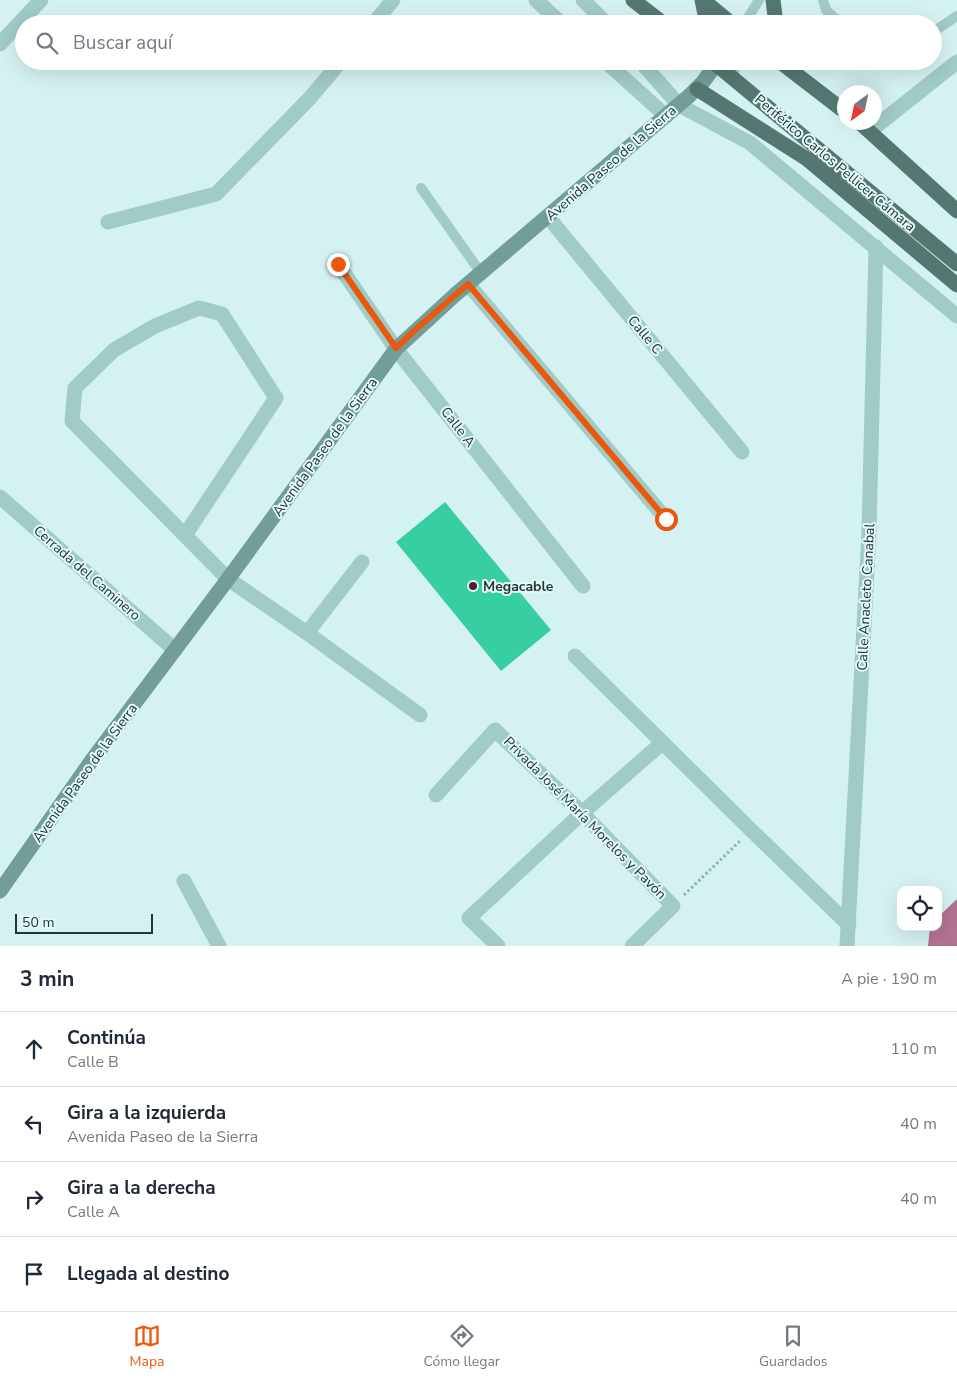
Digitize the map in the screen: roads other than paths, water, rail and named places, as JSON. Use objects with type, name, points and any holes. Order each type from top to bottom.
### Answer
[{"type":"main road","points":[[633,0],[652,15]]},
{"type":"main road","points":[[702,0],[705,15]]},
{"type":"main road","points":[[702,0],[721,15]]},
{"type":"main road","points":[[773,0],[775,15]]},
{"type":"main road","name":"Avenida Paseo de la Sierra","points":[[0,891],[92,760],[228,579],[396,348],[468,284],[679,105],[697,89],[709,70]]},
{"type":"main road","name":"Periférico Carlos Pellicer Cámara","points":[[724,70],[957,264]]},
{"type":"main road","points":[[792,70],[837,106]]},
{"type":"main road","points":[[697,89],[807,159],[957,285]]},
{"type":"main road","points":[[867,130],[957,210]]},
{"type":"street","points":[[27,15],[41,0]]},
{"type":"street","points":[[380,15],[393,0]]},
{"type":"street","points":[[536,0],[552,15]]},
{"type":"street","points":[[583,0],[598,15]]},
{"type":"street","points":[[0,44],[15,28]]},
{"type":"street","points":[[882,114],[957,62]]},
{"type":"street","points":[[108,222],[216,194],[310,98],[333,70]]},
{"type":"street","points":[[614,70],[666,116]]},
{"type":"street","points":[[648,70],[679,105],[750,143],[957,316]]},
{"type":"street","name":"Calle C","points":[[548,217],[742,452]]},
{"type":"street","name":"Calle Anacleto Canabal","points":[[847,946],[869,532],[876,247]]},
{"type":"street","name":"Calle A","points":[[338,264],[396,348],[583,586]]},
{"type":"street","points":[[468,284],[666,519]]},
{"type":"street","points":[[185,535],[276,398],[222,314],[199,308],[155,326],[114,350],[75,388],[72,421],[228,579],[307,633],[420,715]]},
{"type":"street","name":"Cerrada del Caminero","points":[[0,497],[175,650]]},
{"type":"street","points":[[307,633],[362,562]]},
{"type":"street","points":[[575,656],[849,925]]},
{"type":"street","name":"Privada José María Morelos y Pavón","points":[[436,795],[495,730],[582,812],[673,906],[632,946]]},
{"type":"street","points":[[498,946],[469,918],[582,812],[662,743]]},
{"type":"street","points":[[184,881],[219,946]]},
{"type":"lane","points":[[750,15],[759,0]]},
{"type":"lane","points":[[823,0],[826,10],[831,15]]},
{"type":"lane","points":[[942,26],[957,16]]},
{"type":"lane","points":[[733,78],[734,70]]},
{"type":"lane","points":[[421,188],[481,273]]},
{"type":"place","name":"Megacable","points":[[473,586]]}]
